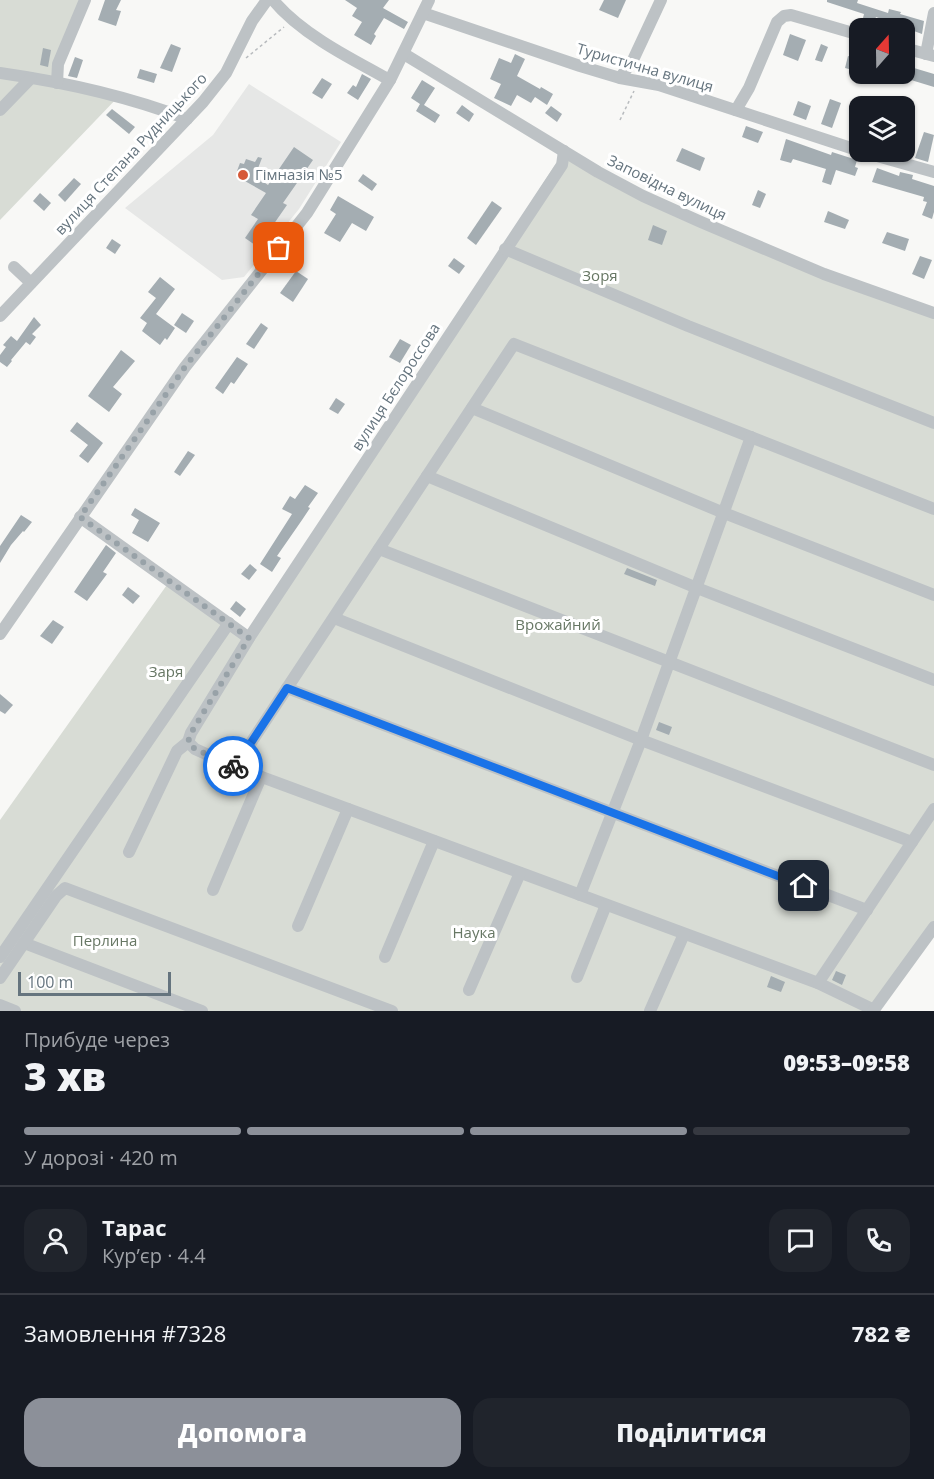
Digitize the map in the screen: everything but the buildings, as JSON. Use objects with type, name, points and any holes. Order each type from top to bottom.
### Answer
[{"type":"street","points":[[57,83],[58,64],[85,0]]},
{"type":"street","name":"вулиця Степана Рудницького","points":[[0,316],[203,102],[226,73],[252,21],[267,0]]},
{"type":"street","points":[[273,0],[298,23],[390,80]]},
{"type":"street","points":[[0,634],[185,367],[307,213],[390,80],[429,0]]},
{"type":"street","points":[[620,78],[633,60],[661,0]]},
{"type":"street","name":"Туристична вулиця","points":[[423,13],[620,78],[659,85],[849,147]]},
{"type":"street","points":[[915,51],[930,55],[934,13]]},
{"type":"street","points":[[736,110],[749,88],[777,22],[784,16],[791,15],[849,32]]},
{"type":"street","name":"Заповідна вулиця","points":[[404,54],[564,151],[644,196],[824,274],[934,313]]},
{"type":"street","points":[[0,73],[146,103],[186,118]]},
{"type":"street","points":[[0,110],[31,78]]},
{"type":"street","name":"вулиця Бєлороссова","points":[[129,852],[177,751],[188,742],[191,733],[249,638],[562,165],[564,151]]},
{"type":"street","name":"Туристична вулиця","points":[[899,162],[934,172]]},
{"type":"street","points":[[505,249],[688,326],[934,423]]},
{"type":"street","points":[[14,267],[31,284]]},
{"type":"street","points":[[235,767],[514,344],[934,509]]},
{"type":"street","points":[[472,408],[724,513],[934,594]]},
{"type":"street","points":[[580,895],[641,740],[751,437]]},
{"type":"street","points":[[427,476],[697,588],[934,680]]},
{"type":"street","points":[[80,517],[249,638]]},
{"type":"street","points":[[379,549],[934,765]]},
{"type":"street","points":[[334,618],[641,740],[912,842]]},
{"type":"street","points":[[0,957],[229,623]]},
{"type":"street","points":[[287,688],[867,910]]},
{"type":"street","points":[[188,742],[195,749],[235,767],[818,983],[873,1010],[934,927]]},
{"type":"street","points":[[213,890],[261,777]]},
{"type":"street","points":[[298,926],[348,809]]},
{"type":"street","points":[[818,983],[934,809]]},
{"type":"street","points":[[385,957],[434,841]]},
{"type":"street","points":[[469,990],[520,873]]},
{"type":"street","points":[[0,978],[56,896],[65,888],[392,1011]]},
{"type":"street","points":[[577,977],[606,905]]},
{"type":"street","points":[[651,1011],[684,934]]},
{"type":"street","points":[[24,943],[201,1011]]},
{"type":"street","points":[[0,1005],[15,1011]]},
{"type":"path","points":[[231,62],[242,61],[252,56],[276,32],[290,24],[298,23]]},
{"type":"path","points":[[620,120],[639,81]]},
{"type":"shaded area","name":"Гімназія №5","points":[[249,84],[341,142],[299,209],[244,277],[222,280],[125,208],[213,135]]},
{"type":"green space","points":[[0,0],[85,0],[57,83],[119,96],[0,220]]},
{"type":"green space","points":[[564,151],[643,196],[934,313],[934,927],[873,1011],[0,1011],[0,820],[169,582],[248,639]]},
{"type":"way so far","points":[[233,766],[195,749],[188,742],[191,733],[249,638],[80,517],[185,367],[279,248]]},
{"type":"place","name":"Гімназія №5","points":[[243,175]]},
{"type":"route","points":[[233,766],[235,767],[287,688],[804,886]]},
{"type":"park label","name":"Зоря","points":[[600,276]]},
{"type":"park label","name":"Врожайний","points":[[558,625]]},
{"type":"park label","name":"Заря","points":[[166,672]]},
{"type":"park label","name":"Наука","points":[[474,933]]},
{"type":"park label","name":"Перлина","points":[[105,941]]}]
